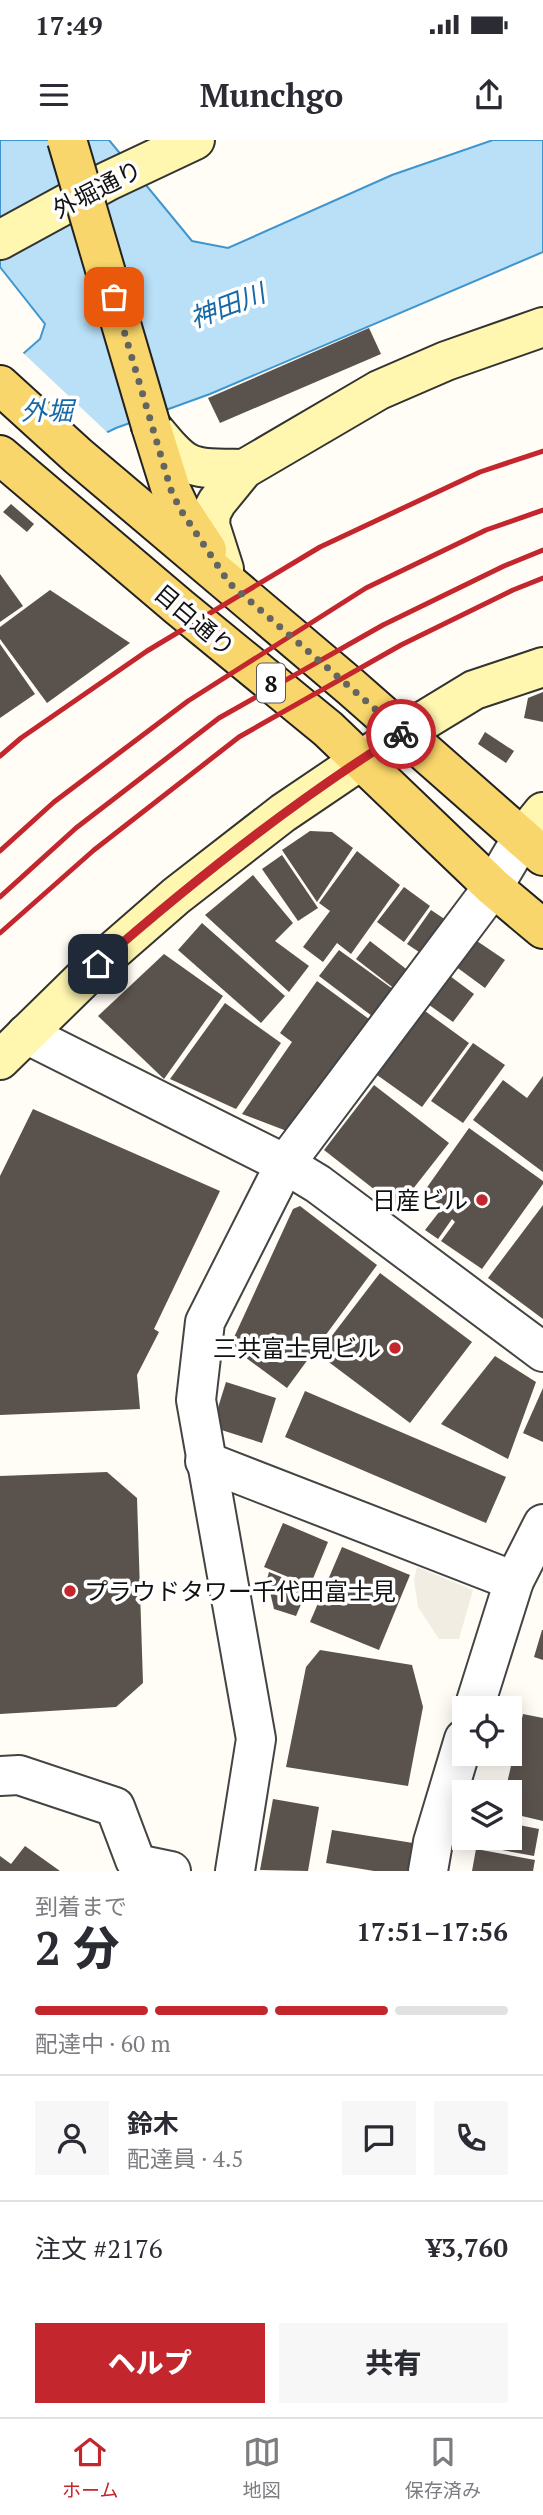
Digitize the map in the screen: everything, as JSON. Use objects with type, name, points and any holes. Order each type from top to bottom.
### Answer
[{"type":"main road","name":"8","points":[[67,140],[96,188],[151,426],[171,490],[180,509],[229,583]]},
{"type":"main road","name":"目白通り","points":[[0,385],[78,456],[403,733],[536,835]]},
{"type":"main road","name":"目白通り","points":[[0,454],[179,607],[328,729],[493,887],[543,929]]},
{"type":"street","name":"外堀通り","points":[[0,240],[96,188],[195,140]]},
{"type":"street","points":[[229,583],[215,549],[210,525],[211,513],[244,469],[379,390],[446,361],[543,327]]},
{"type":"street","points":[[151,426],[176,456],[188,465],[244,469]]},
{"type":"street","points":[[543,667],[474,690],[361,760],[283,813],[176,896],[98,964],[13,1047],[285,1164],[318,1184],[543,1352]]},
{"type":"street","points":[[235,1871],[256,1739],[196,1400],[205,1322],[285,1164],[493,887],[536,835]]},
{"type":"street","points":[[205,1461],[514,1580]]},
{"type":"street","points":[[478,1696],[514,1580],[543,1524]]},
{"type":"street","points":[[428,1871],[433,1842],[456,1766]]},
{"type":"street","points":[[0,1776],[19,1775],[115,1807],[135,1860],[142,1866],[171,1871]]},
{"type":"shaded area","points":[[417,1567],[473,1590],[459,1639],[439,1639],[418,1607],[414,1580]]},
{"type":"water","name":"神田川","points":[[0,140],[109,140],[192,241],[228,248],[392,175],[493,140],[543,140],[543,252],[210,394],[116,428],[0,484],[0,374],[40,339],[45,324],[0,267]]},
{"type":"pier","name":"外堀","points":[[21,351],[110,435],[0,487],[0,369]]},
{"type":"building","points":[[369,328],[381,354],[220,423],[208,398]]},
{"type":"building","points":[[11,504],[34,524],[27,532],[3,512]]},
{"type":"building","points":[[0,574],[23,606],[0,622]]},
{"type":"building","points":[[50,590],[130,643],[47,703],[0,639],[0,627]]},
{"type":"building","points":[[0,644],[35,694],[0,718]]},
{"type":"building","points":[[543,692],[543,722],[524,718],[528,698]]},
{"type":"building","points":[[485,732],[514,751],[506,763],[478,744]]},
{"type":"building","points":[[310,831],[332,832],[353,848],[317,902],[282,850]]},
{"type":"building","points":[[357,851],[400,885],[351,954],[337,943],[323,962],[303,947],[330,911],[319,903]]},
{"type":"building","points":[[282,855],[318,908],[298,921],[262,869]]},
{"type":"building","points":[[253,875],[293,923],[275,941],[309,966],[289,992],[205,915]]},
{"type":"building","points":[[404,887],[430,906],[404,942],[377,922]]},
{"type":"building","points":[[431,910],[452,924],[428,958],[407,944]]},
{"type":"building","points":[[202,923],[285,996],[261,1023],[178,950]]},
{"type":"building","points":[[474,939],[505,960],[485,988],[455,966]]},
{"type":"building","points":[[370,941],[414,975],[400,993],[356,959]]},
{"type":"building","points":[[339,950],[397,992],[376,1019],[319,976]]},
{"type":"building","points":[[164,954],[223,996],[164,1079],[98,1016]]},
{"type":"building","points":[[446,973],[474,994],[453,1022],[425,1002]]},
{"type":"building","points":[[317,981],[373,1022],[292,1133],[242,1114],[292,1042],[280,1033]]},
{"type":"building","points":[[225,1003],[281,1043],[236,1109],[170,1079]]},
{"type":"building","points":[[425,1011],[469,1043],[422,1107],[377,1075]]},
{"type":"building","points":[[473,1043],[505,1065],[463,1123],[431,1101]]},
{"type":"building","points":[[543,1076],[543,1172],[473,1120],[503,1080],[527,1098]]},
{"type":"building","points":[[374,1085],[449,1143],[398,1208],[324,1150]]},
{"type":"building","points":[[33,1109],[220,1191],[154,1329],[159,1332],[137,1375],[140,1409],[0,1415],[0,1176]]},
{"type":"building","name":"日産ビル","points":[[469,1128],[543,1181],[482,1269],[441,1241],[455,1222],[452,1219],[438,1239],[425,1230],[443,1207],[423,1193]]},
{"type":"building","points":[[543,1205],[543,1319],[488,1278]]},
{"type":"building","points":[[300,1206],[377,1265],[287,1388],[230,1346],[293,1209]]},
{"type":"building","name":"三共富士見ビル","points":[[380,1273],[472,1342],[410,1423],[318,1354]]},
{"type":"building","points":[[495,1356],[536,1382],[508,1459],[441,1424]]},
{"type":"building","points":[[226,1382],[276,1398],[262,1443],[212,1427]]},
{"type":"building","points":[[543,1388],[543,1442],[523,1433]]},
{"type":"building","points":[[305,1391],[506,1477],[486,1523],[285,1437]]},
{"type":"building","name":"プラウドタワー千代田富士見","points":[[107,1472],[137,1498],[143,1683],[116,1707],[0,1714],[0,1476]]},
{"type":"building","points":[[283,1523],[328,1542],[310,1586],[264,1567]]},
{"type":"building","points":[[342,1547],[410,1575],[379,1650],[310,1622]]},
{"type":"building","points":[[269,1572],[308,1588],[296,1616],[274,1609],[267,1579]]},
{"type":"building","points":[[543,1630],[543,1660],[534,1657]]},
{"type":"building","points":[[320,1650],[412,1665],[423,1707],[408,1786],[286,1767],[306,1667]]},
{"type":"building","points":[[523,1714],[543,1718],[543,1821],[522,1816],[522,1780],[508,1780],[511,1766],[522,1766]]},
{"type":"building","points":[[273,1799],[319,1807],[308,1871],[260,1870]]},
{"type":"building","points":[[522,1826],[539,1829],[534,1856],[502,1850],[522,1850]]},
{"type":"building","points":[[332,1830],[413,1843],[408,1871],[374,1871],[326,1863]]},
{"type":"building","points":[[25,1846],[60,1871],[0,1871],[0,1856],[11,1864]]},
{"type":"building","points":[[476,1850],[535,1860],[533,1871],[472,1871]]},
{"type":"railway","points":[[0,756],[21,738],[147,651],[320,547],[480,472],[543,451]]},
{"type":"railway","points":[[0,851],[54,802],[188,701],[366,588],[486,530],[543,510]]},
{"type":"railway","points":[[0,897],[76,828],[219,718],[383,625],[543,550]]},
{"type":"railway","points":[[0,933],[94,850],[239,737],[401,645],[543,578]]},
{"type":"way so far","points":[[114,297],[171,490],[189,523],[229,583],[351,687],[403,733],[401,734]]},
{"type":"place","name":"日産ビル","points":[[482,1200]]},
{"type":"place","name":"三共富士見ビル","points":[[395,1348]]},
{"type":"place","name":"プラウドタワー千代田富士見","points":[[70,1591]]},
{"type":"route","points":[[98,964],[176,896],[283,813],[401,734]]}]
